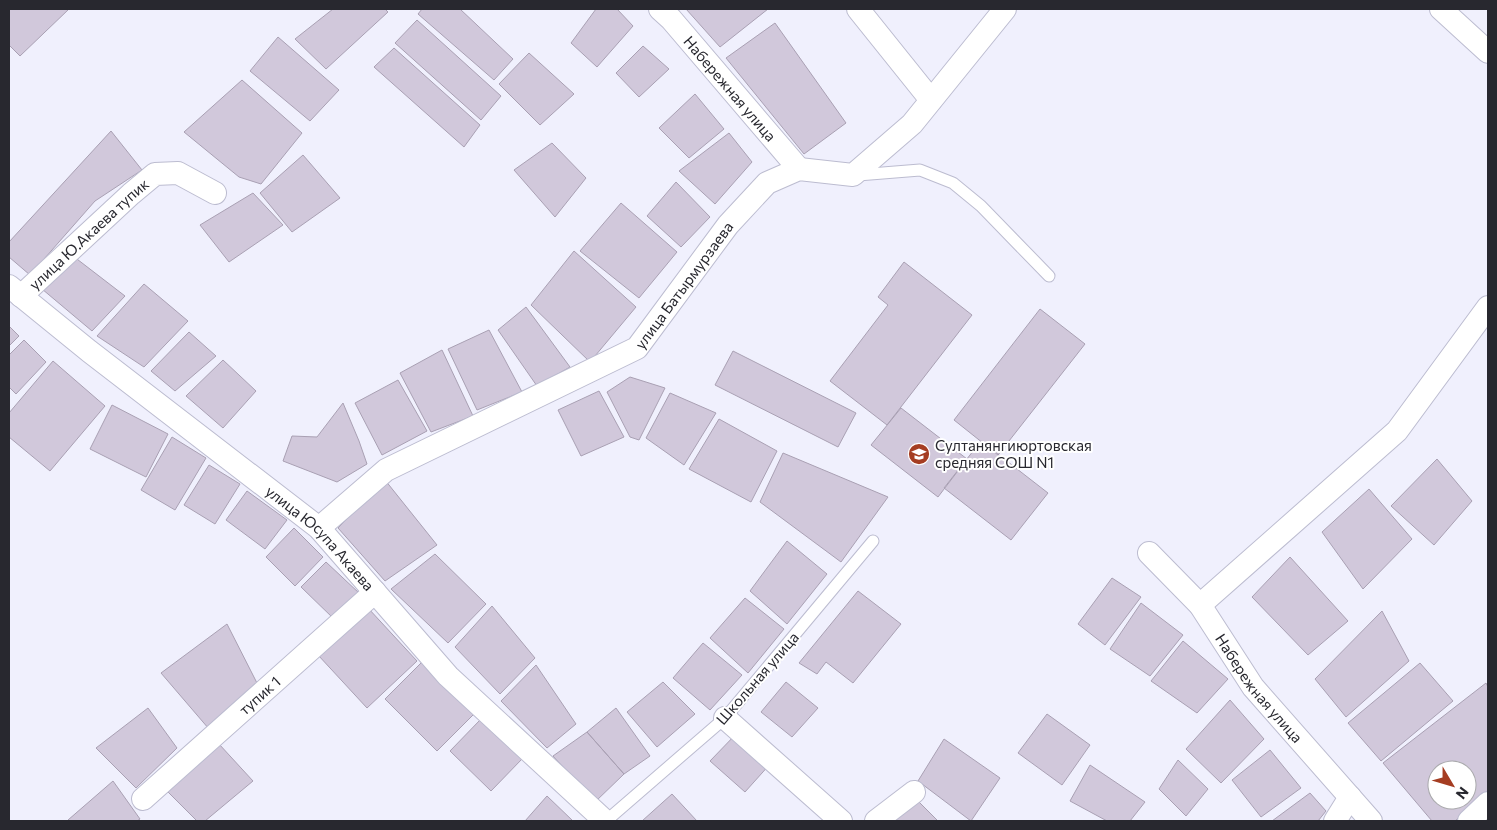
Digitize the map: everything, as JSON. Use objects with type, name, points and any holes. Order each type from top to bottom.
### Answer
[{"type":"street","name":"Набережная улица","points":[[660,9],[671,19],[799,170]]},
{"type":"street","points":[[858,9],[931,100]]},
{"type":"street","points":[[854,175],[912,124],[1005,9]]},
{"type":"street","points":[[1441,9],[1488,52]]},
{"type":"street","name":"улица Батырмурзаева","points":[[319,528],[386,470],[637,348],[728,225],[767,183],[799,170],[854,175]]},
{"type":"street","name":"улица Ю.Акаева тупик","points":[[15,291],[155,174],[178,173],[215,193]]},
{"type":"street","name":"улица Юсупа Акаева","points":[[15,291],[89,351],[319,528],[448,676],[605,821]]},
{"type":"street","points":[[1200,605],[1397,431],[1488,308]]},
{"type":"street","name":"Набережная улица","points":[[1149,553],[1200,605],[1253,687],[1371,821]]},
{"type":"street","name":"тупик 1","points":[[143,799],[375,592]]},
{"type":"street","points":[[724,718],[841,821]]},
{"type":"street","points":[[876,821],[914,792]]},
{"type":"street","points":[[1335,821],[1350,797]]},
{"type":"street","points":[[1469,821],[1488,803]]},
{"type":"lane","points":[[854,175],[920,170],[954,183],[981,206],[1049,276]]},
{"type":"lane","name":"Школьная улица","points":[[605,821],[724,718],[873,541]]},
{"type":"building","points":[[9,9],[69,9],[20,56],[9,45]]},
{"type":"building","points":[[333,9],[385,9],[388,12],[326,69],[295,39]]},
{"type":"building","points":[[422,9],[460,9],[513,59],[494,80],[418,14]]},
{"type":"building","points":[[596,9],[617,9],[633,26],[597,67],[571,43]]},
{"type":"building","points":[[686,9],[768,9],[720,47]]},
{"type":"building","points":[[417,20],[501,96],[481,120],[395,43]]},
{"type":"building","points":[[775,23],[846,123],[804,154],[726,58]]},
{"type":"building","points":[[278,37],[339,90],[310,121],[250,71]]},
{"type":"building","points":[[643,46],[669,69],[639,97],[616,73]]},
{"type":"building","points":[[394,48],[480,125],[464,147],[374,67]]},
{"type":"building","points":[[529,53],[574,94],[540,125],[499,84]]},
{"type":"building","points":[[242,80],[302,133],[261,184],[239,177],[184,132]]},
{"type":"building","points":[[695,94],[724,129],[689,158],[659,128]]},
{"type":"building","points":[[111,131],[142,170],[95,201],[30,275],[9,257],[9,242]]},
{"type":"building","points":[[729,133],[752,162],[715,204],[679,171]]},
{"type":"building","points":[[552,143],[586,178],[555,217],[514,170]]},
{"type":"building","points":[[303,155],[340,198],[292,232],[260,193]]},
{"type":"building","points":[[676,182],[710,217],[681,247],[647,216]]},
{"type":"building","points":[[253,193],[283,225],[229,262],[200,225]]},
{"type":"building","points":[[621,203],[677,252],[639,298],[580,251]]},
{"type":"building","points":[[574,251],[636,307],[590,362],[531,305]]},
{"type":"building","points":[[73,256],[125,296],[92,331],[42,289]]},
{"type":"building","points":[[904,262],[972,315],[887,425],[830,381],[888,305],[878,297]]},
{"type":"building","points":[[144,284],[188,321],[144,367],[97,336]]},
{"type":"building","points":[[526,307],[570,367],[537,386],[498,330]]},
{"type":"building","points":[[1040,309],[1085,344],[998,455],[954,420]]},
{"type":"building","points":[[9,326],[19,336],[9,346]]},
{"type":"building","points":[[489,330],[522,392],[477,410],[448,349]]},
{"type":"building","points":[[189,332],[216,356],[175,391],[151,371]]},
{"type":"building","points":[[24,340],[46,362],[16,394],[9,387],[9,355]]},
{"type":"building","points":[[442,350],[473,416],[431,432],[400,373]]},
{"type":"building","points":[[733,351],[856,413],[838,447],[715,385]]},
{"type":"building","points":[[223,360],[256,391],[223,428],[186,396]]},
{"type":"building","points":[[53,361],[105,406],[50,471],[9,437],[9,413]]},
{"type":"building","points":[[630,377],[665,388],[639,440],[630,437],[607,392]]},
{"type":"building","points":[[398,380],[427,431],[382,455],[355,403]]},
{"type":"building","points":[[599,391],[624,437],[581,456],[558,410]]},
{"type":"building","points":[[670,393],[716,413],[684,465],[646,438]]},
{"type":"building","points":[[343,403],[367,464],[337,482],[283,461],[292,436],[317,437]]},
{"type":"building","points":[[112,405],[168,434],[146,477],[90,449]]},
{"type":"building","points":[[901,408],[967,459],[938,497],[871,445]]},
{"type":"building","points":[[719,419],[777,451],[751,502],[689,469]]},
{"type":"building","points":[[172,437],[206,458],[175,510],[141,490]]},
{"type":"building","points":[[981,441],[1048,493],[1011,540],[944,488]]},
{"type":"building","points":[[783,453],[888,497],[841,562],[760,502]]},
{"type":"building","points":[[1437,459],[1472,501],[1434,545],[1391,506]]},
{"type":"building","points":[[209,465],[240,484],[215,524],[184,505]]},
{"type":"building","points":[[385,480],[437,545],[385,581],[338,528]]},
{"type":"building","points":[[1369,489],[1412,539],[1363,589],[1322,532]]},
{"type":"building","points":[[247,491],[287,520],[265,549],[226,520]]},
{"type":"building","points":[[294,528],[323,557],[295,586],[266,557]]},
{"type":"building","points":[[787,541],[827,574],[787,624],[750,591]]},
{"type":"building","points":[[435,554],[486,604],[448,643],[391,589]]},
{"type":"building","points":[[1290,557],[1348,621],[1308,655],[1252,597]]},
{"type":"building","points":[[326,562],[359,593],[334,619],[301,587]]},
{"type":"building","points":[[1112,578],[1141,597],[1105,645],[1078,624]]},
{"type":"building","points":[[858,591],[901,624],[853,683],[826,662],[817,674],[799,663]]},
{"type":"building","points":[[745,598],[784,629],[748,673],[710,638]]},
{"type":"building","points":[[1141,603],[1183,635],[1150,676],[1110,649]]},
{"type":"building","points":[[492,606],[535,658],[500,694],[455,647]]},
{"type":"building","points":[[368,608],[417,661],[367,708],[318,655]]},
{"type":"building","points":[[1382,611],[1409,661],[1346,717],[1315,679]]},
{"type":"building","points":[[227,624],[258,685],[209,729],[161,673]]},
{"type":"building","points":[[1183,641],[1228,679],[1197,713],[1151,681]]},
{"type":"building","points":[[703,643],[742,675],[710,710],[673,678]]},
{"type":"building","points":[[422,662],[474,714],[437,751],[385,699]]},
{"type":"building","points":[[1420,663],[1453,701],[1381,761],[1348,723]]},
{"type":"building","points":[[536,665],[576,724],[547,748],[501,701]]},
{"type":"building","points":[[663,682],[695,714],[657,747],[627,712]]},
{"type":"building","points":[[786,682],[818,708],[792,737],[761,712]]},
{"type":"building","points":[[1486,683],[1488,687],[1488,792],[1477,802],[1477,760],[1427,760],[1427,810],[1468,810],[1455,821],[1432,821],[1383,763]]},
{"type":"building","points":[[1230,700],[1264,739],[1221,783],[1186,749]]},
{"type":"building","points":[[148,708],[177,748],[136,788],[96,748]]},
{"type":"building","points":[[616,708],[650,756],[624,774],[587,732]]},
{"type":"building","points":[[1047,714],[1090,745],[1062,785],[1018,753]]},
{"type":"building","points":[[481,719],[522,759],[491,791],[450,751]]},
{"type":"building","points":[[587,732],[624,774],[595,802],[553,756]]},
{"type":"building","points":[[738,732],[771,763],[745,792],[710,761]]},
{"type":"building","points":[[944,739],[1000,778],[971,821],[918,781]]},
{"type":"building","points":[[219,744],[253,781],[205,821],[197,821],[164,788]]},
{"type":"building","points":[[1270,750],[1301,788],[1261,817],[1232,780]]},
{"type":"building","points":[[1178,760],[1208,789],[1186,816],[1159,789]]},
{"type":"building","points":[[1090,765],[1145,802],[1130,821],[1107,821],[1070,801]]},
{"type":"building","points":[[113,781],[140,819],[137,821],[68,820]]},
{"type":"building","points":[[1310,793],[1326,811],[1318,821],[1272,821]]},
{"type":"building","points":[[672,794],[697,821],[642,821]]},
{"type":"building","points":[[547,796],[573,821],[525,821]]},
{"type":"building","points":[[916,799],[938,821],[890,821]]},
{"type":"place","name":"Султанянгиюртовская средняя СОШ N1","points":[[919,454]]}]
